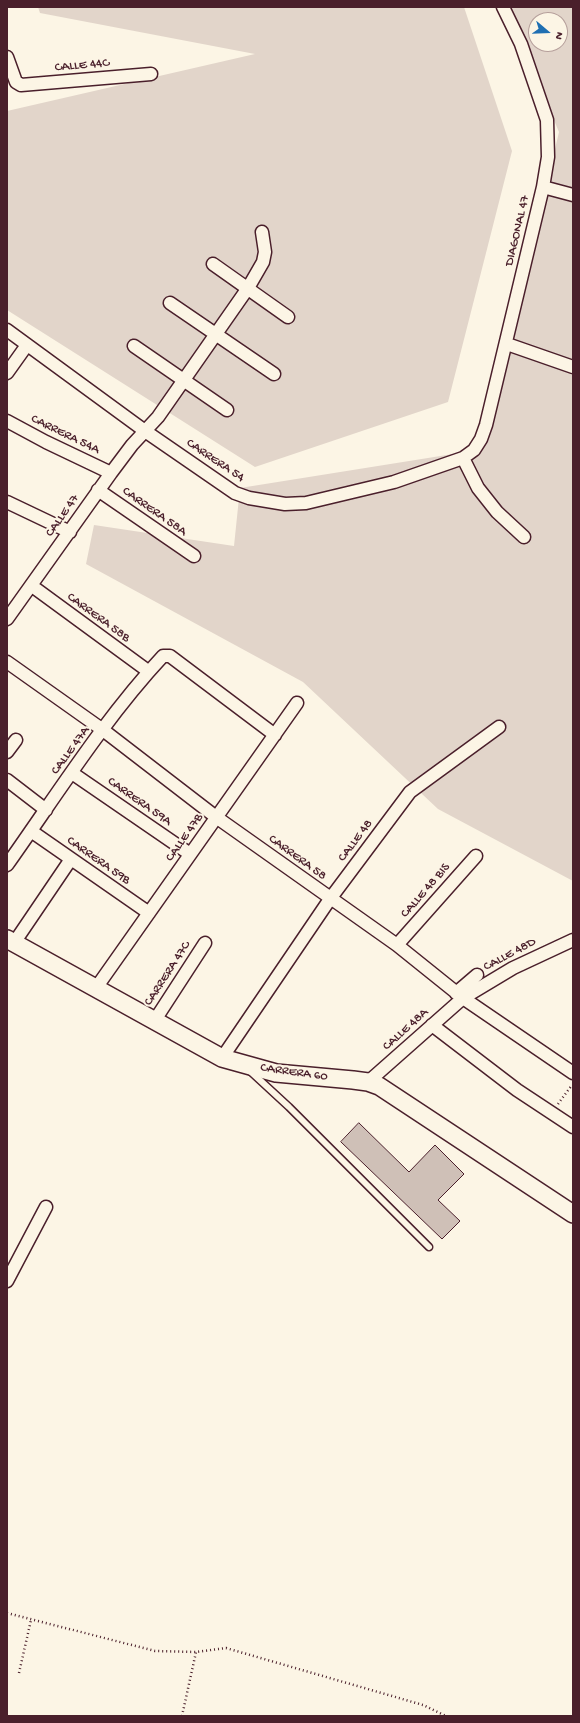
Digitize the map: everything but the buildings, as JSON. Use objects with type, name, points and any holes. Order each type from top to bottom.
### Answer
[{"type":"street","name":"DIAGONAL 47","points":[[463,458],[474,450],[484,432],[507,344],[543,187],[548,158],[547,120],[521,44],[503,7]]},
{"type":"street","name":"CALLE 44C","points":[[7,57],[16,82],[21,85],[150,74]]},
{"type":"street","points":[[543,187],[573,195]]},
{"type":"street","name":"CALLE 47","points":[[7,620],[98,490],[132,445],[158,417],[248,288],[263,262],[265,252],[262,232]]},
{"type":"street","points":[[213,264],[288,317]]},
{"type":"street","points":[[170,303],[274,374]]},
{"type":"street","name":"CARRERA 54","points":[[7,330],[146,431],[235,493],[249,498],[285,504],[306,503],[394,482],[463,458]]},
{"type":"street","points":[[507,344],[573,367]]},
{"type":"street","points":[[7,373],[27,345]]},
{"type":"street","points":[[134,346],[227,410]]},
{"type":"street","name":"CARRERA 54A","points":[[7,421],[46,442],[111,473]]},
{"type":"street","points":[[463,458],[478,488],[497,512],[524,537]]},
{"type":"street","name":"CARRERA 58A","points":[[98,490],[194,556]]},
{"type":"street","points":[[7,503],[70,532]]},
{"type":"street","name":"CARRERA 58B","points":[[32,586],[148,672]]},
{"type":"street","name":"CALLE 47A","points":[[7,865],[103,730],[148,672],[163,656],[170,656],[275,734]]},
{"type":"street","name":"CARRERA 58","points":[[7,662],[103,730],[216,817],[397,945],[459,996],[573,1073]]},
{"type":"street","name":"CALLE 47B","points":[[96,988],[297,703]]},
{"type":"street","name":"CALLE 48","points":[[222,1058],[330,899],[410,792],[499,727]]},
{"type":"street","points":[[7,752],[16,740]]},
{"type":"street","name":"CARRERA 59A","points":[[72,773],[190,854]]},
{"type":"street","points":[[7,780],[46,810]]},
{"type":"street","name":"CARRERA 59B","points":[[31,832],[149,913]]},
{"type":"street","name":"CALLE 48 BIS","points":[[397,945],[476,856]]},
{"type":"street","points":[[11,941],[71,859]]},
{"type":"street","name":"CALLE 48D","points":[[459,996],[513,968],[573,940]]},
{"type":"street","name":"CARRERA 60","points":[[11,941],[222,1058],[245,1066],[276,1073],[368,1082],[379,1086],[573,1214]]},
{"type":"street","name":"CARRERA 47C","points":[[155,1020],[204,943]]},
{"type":"street","points":[[459,996],[477,975]]},
{"type":"street","name":"CALLE 48A","points":[[368,1082],[432,1025],[459,996]]},
{"type":"street","points":[[432,1025],[517,1090],[573,1127]]},
{"type":"street","points":[[7,1281],[46,1207]]},
{"type":"lane","points":[[245,1066],[289,1107],[429,1247]]},
{"type":"path","points":[[552,1113],[573,1083]]},
{"type":"path","points":[[7,1613],[155,1651],[196,1652],[226,1648],[423,1705],[446,1716]]},
{"type":"path","points":[[19,1673],[31,1620]]},
{"type":"path","points":[[182,1716],[196,1652]]},
{"type":"shaded area","points":[[38,7],[464,7],[512,151],[448,402],[255,467],[7,310],[7,111],[255,54],[40,13]]},
{"type":"shaded area","points":[[506,7],[573,7],[573,881],[438,809],[303,682],[86,564],[94,525],[234,546],[240,488],[478,450],[508,345],[559,132]]}]
